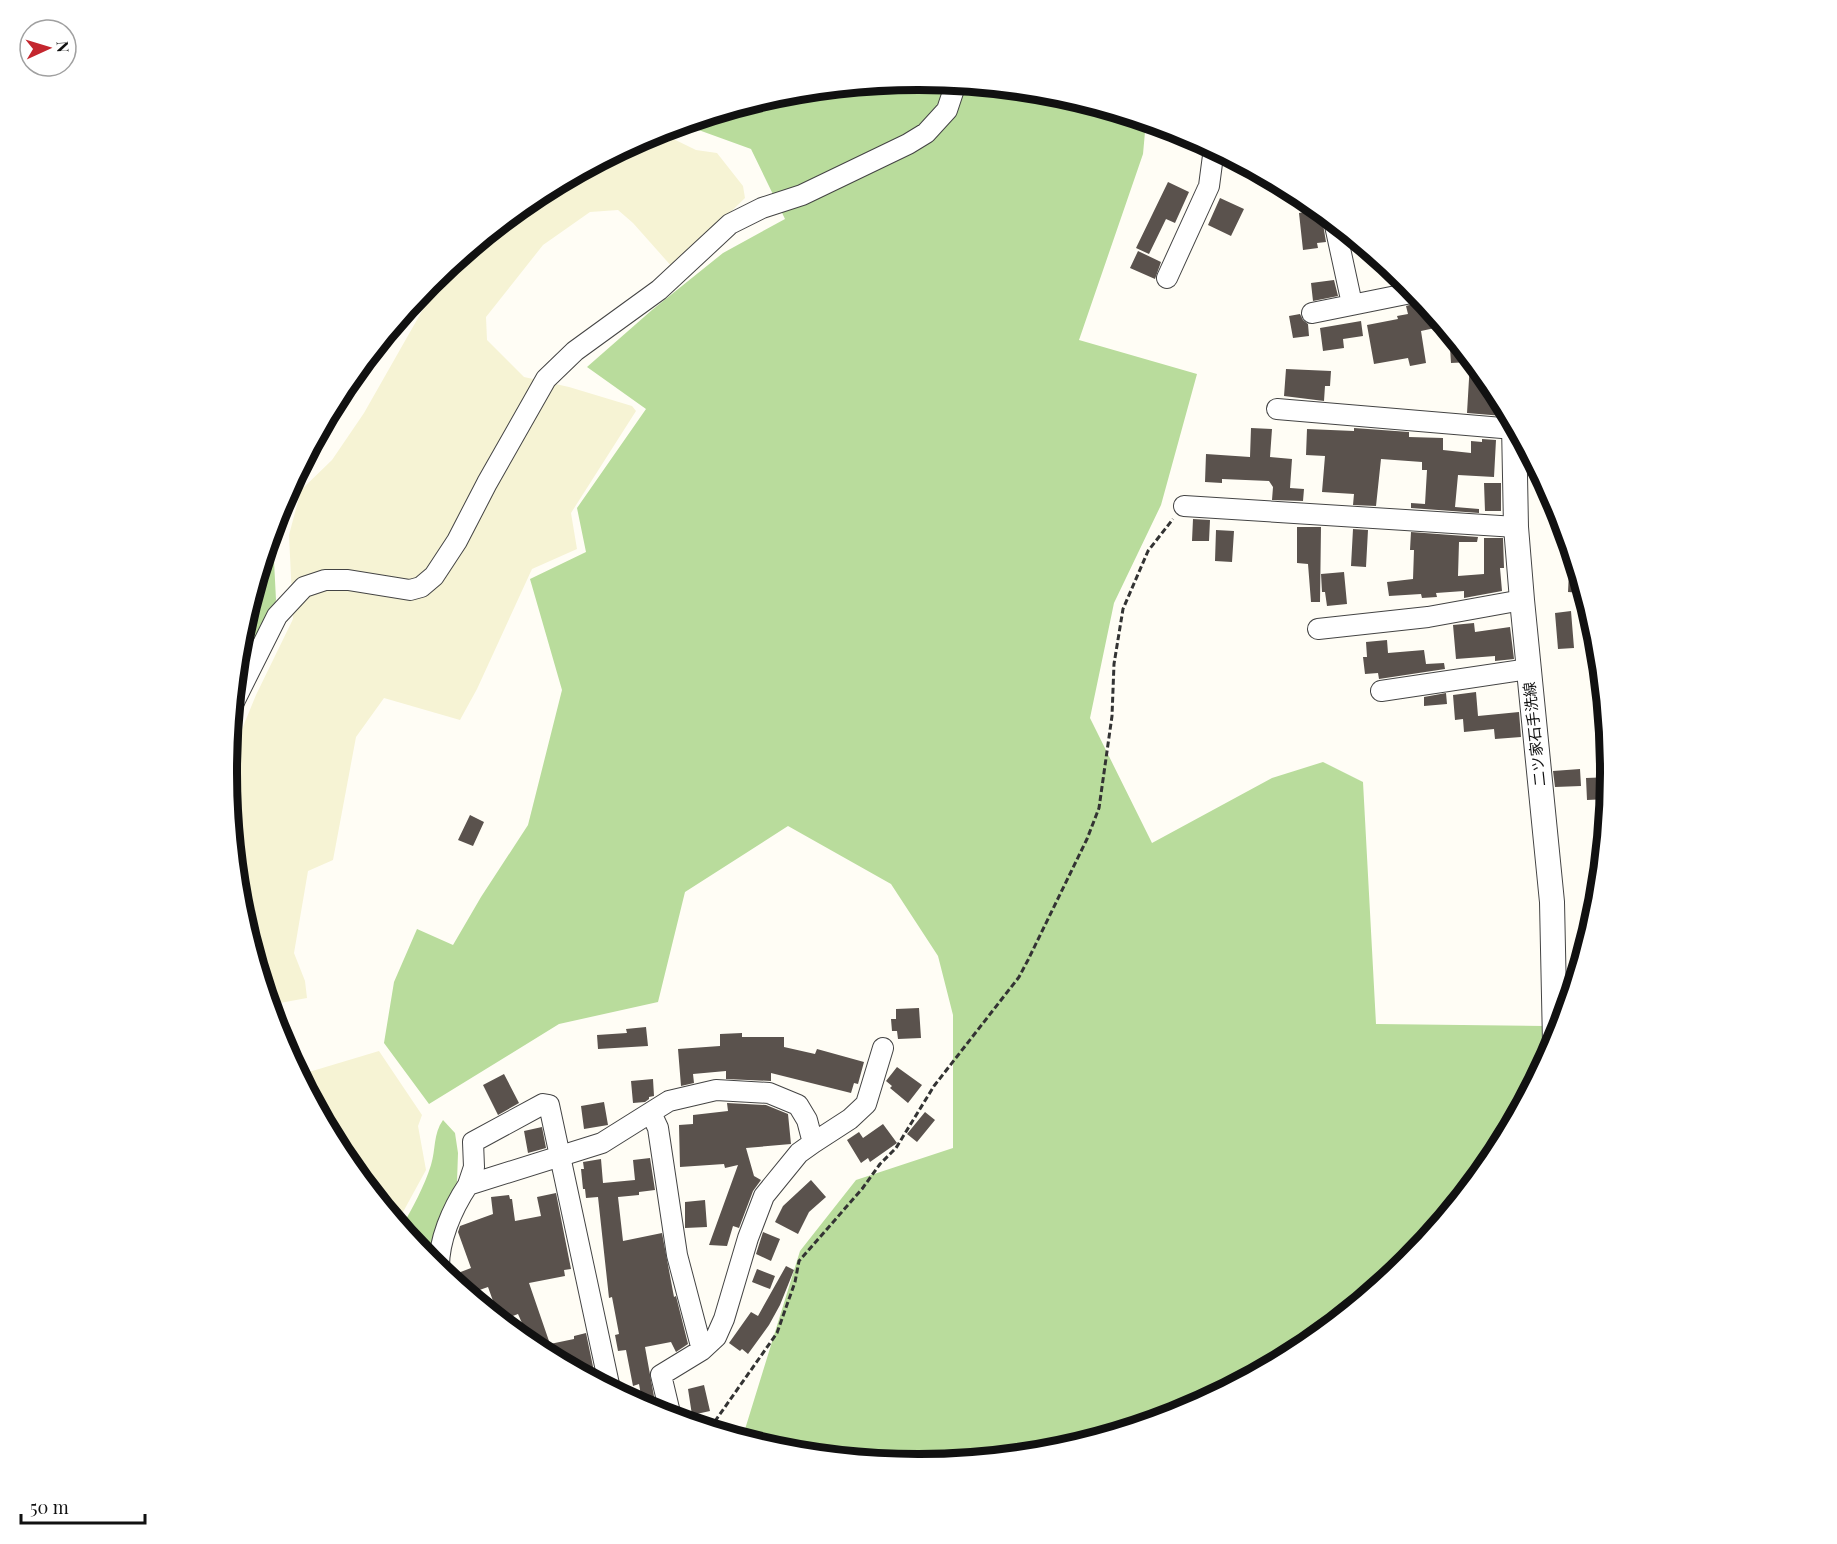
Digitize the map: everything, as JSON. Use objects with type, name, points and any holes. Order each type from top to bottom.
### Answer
[{"type":"street","points":[[242,687],[277,616],[304,586],[325,580],[348,580],[410,590],[421,587],[434,576],[457,541],[546,379],[574,351],[659,290],[730,224],[762,208],[802,195],[926,133],[947,110],[953,91]]},
{"type":"street","points":[[1167,278],[1209,186],[1213,157]]},
{"type":"street","points":[[1337,233],[1352,304]]},
{"type":"street","points":[[1312,313],[1405,294]]},
{"type":"street","points":[[1277,409],[1506,426]]},
{"type":"street","name":"二ツ家石手洗線","points":[[1514,441],[1516,527],[1552,902],[1554,1018]]},
{"type":"street","points":[[1184,506],[1516,527]]},
{"type":"street","points":[[1318,629],[1428,617],[1522,600]]},
{"type":"street","points":[[1382,691],[1529,669]]},
{"type":"street","points":[[669,1406],[661,1375],[702,1350],[716,1337],[764,1196],[800,1153],[850,1119],[866,1104],[883,1048]]},
{"type":"street","points":[[468,1185],[602,1143],[669,1101],[716,1090],[769,1093],[798,1105],[807,1120],[813,1143]]},
{"type":"street","points":[[438,1256],[447,1227],[468,1185],[474,1167],[473,1142],[543,1104],[549,1106],[552,1110],[608,1379]]},
{"type":"street","points":[[651,1113],[658,1128],[677,1255],[702,1350]]},
{"type":"path","points":[[714,1423],[777,1333],[795,1282],[799,1261],[896,1148],[934,1086],[1019,976],[1028,960],[1087,839],[1099,808],[1112,716],[1114,664],[1123,609],[1148,551],[1184,506]]},
{"type":"shaded area","points":[[670,137],[696,150],[717,153],[743,186],[745,198],[673,268],[633,223],[618,210],[590,212],[543,245],[486,317],[487,340],[524,377],[569,387],[632,406],[636,411],[571,513],[577,549],[532,569],[477,689],[460,720],[384,698],[356,737],[333,860],[308,871],[294,953],[305,981],[307,998],[277,1003],[260,949],[242,861],[238,817],[238,740],[256,695],[293,619],[289,535],[301,490],[332,460],[364,413],[431,296],[503,231],[578,181],[617,160]]},
{"type":"shaded area","points":[[379,1051],[422,1115],[418,1126],[426,1170],[401,1216],[351,1151],[306,1073]]},
{"type":"green space","points":[[918,90],[963,91],[1052,103],[1095,113],[1145,129],[1143,154],[1079,340],[1197,374],[1161,505],[1114,603],[1090,718],[1152,843],[1272,778],[1323,762],[1363,782],[1376,1024],[1544,1026],[1544,1044],[1530,1074],[1486,1151],[1431,1222],[1368,1285],[1297,1339],[1220,1384],[1138,1418],[1095,1431],[1008,1448],[963,1453],[918,1454],[874,1453],[829,1448],[744,1432],[800,1251],[856,1180],[953,1148],[953,1015],[938,956],[891,884],[788,826],[685,892],[658,1002],[559,1024],[429,1104],[384,1043],[394,982],[417,929],[453,945],[528,825],[562,690],[530,579],[586,552],[577,508],[646,409],[587,367],[652,310],[723,253],[785,219],[751,149],[693,128],[785,103],[874,91]]},
{"type":"green space","points":[[274,552],[276,600],[242,713],[239,713],[242,683],[250,639]]},
{"type":"green space","points":[[443,1120],[455,1133],[458,1153],[457,1182],[437,1231],[433,1251],[405,1221],[428,1173]]},
{"type":"building","points":[[1168,182],[1189,192],[1175,223],[1166,219],[1149,254],[1136,248]]},
{"type":"building","points":[[1220,198],[1244,209],[1231,236],[1208,225]]},
{"type":"building","points":[[1306,212],[1323,223],[1326,242],[1317,243],[1318,248],[1303,250],[1299,213]]},
{"type":"building","points":[[1138,251],[1161,262],[1155,279],[1130,268]]},
{"type":"building","points":[[1334,280],[1338,296],[1313,301],[1311,283]]},
{"type":"building","points":[[1414,304],[1436,328],[1421,331],[1426,363],[1410,366],[1408,358],[1374,364],[1367,325],[1398,319],[1397,316],[1408,314],[1406,306]]},
{"type":"building","points":[[1300,314],[1308,324],[1309,336],[1293,338],[1289,316]]},
{"type":"building","points":[[1361,321],[1363,336],[1343,339],[1344,348],[1323,351],[1320,328]]},
{"type":"building","points":[[1450,345],[1464,362],[1451,363]]},
{"type":"building","points":[[1286,369],[1331,371],[1330,386],[1325,386],[1324,401],[1284,396]]},
{"type":"building","points":[[1470,370],[1500,416],[1467,413]]},
{"type":"building","points":[[1251,428],[1272,429],[1270,457],[1292,459],[1290,488],[1304,489],[1303,501],[1272,500],[1273,487],[1269,481],[1222,479],[1222,483],[1205,482],[1206,454],[1250,457]]},
{"type":"building","points":[[1354,428],[1409,432],[1409,437],[1443,438],[1443,450],[1471,453],[1471,441],[1496,440],[1494,477],[1458,475],[1455,507],[1479,509],[1479,513],[1411,508],[1411,503],[1425,504],[1427,470],[1422,470],[1422,462],[1381,459],[1376,506],[1353,505],[1354,494],[1322,492],[1325,456],[1306,455],[1307,429],[1354,431]]},
{"type":"building","points":[[1484,483],[1501,483],[1501,511],[1485,511]]},
{"type":"building","points":[[1193,519],[1210,520],[1209,541],[1192,541]]},
{"type":"building","points":[[1297,527],[1321,527],[1320,602],[1311,602],[1308,564],[1297,563]]},
{"type":"building","points":[[1353,529],[1368,530],[1366,567],[1351,566]]},
{"type":"building","points":[[1216,530],[1234,531],[1232,562],[1215,561]]},
{"type":"building","points":[[1411,532],[1478,537],[1477,542],[1459,542],[1458,576],[1484,574],[1484,538],[1503,538],[1504,568],[1500,568],[1502,591],[1464,598],[1464,591],[1436,593],[1437,597],[1422,598],[1421,594],[1389,596],[1387,582],[1413,579],[1414,550],[1410,550]]},
{"type":"building","points":[[1569,569],[1576,593],[1568,592]]},
{"type":"building","points":[[1344,572],[1347,604],[1327,606],[1325,592],[1322,592],[1321,574]]},
{"type":"building","points":[[1571,611],[1574,648],[1558,649],[1555,613]]},
{"type":"building","points":[[1474,623],[1475,632],[1510,627],[1514,659],[1495,661],[1495,656],[1456,659],[1453,625]]},
{"type":"building","points":[[1387,640],[1388,653],[1424,650],[1426,664],[1444,663],[1445,669],[1379,679],[1378,673],[1365,674],[1363,657],[1367,657],[1366,642]]},
{"type":"building","points":[[1476,692],[1478,716],[1519,712],[1521,737],[1495,739],[1494,729],[1464,732],[1463,719],[1455,720],[1453,695]]},
{"type":"building","points":[[1446,693],[1447,704],[1424,706],[1424,697]]},
{"type":"building","points":[[1580,769],[1581,786],[1555,787],[1553,771]]},
{"type":"building","points":[[1600,777],[1599,799],[1587,800],[1586,778]]},
{"type":"building","points":[[470,815],[484,822],[473,846],[458,840]]},
{"type":"building","points":[[919,1008],[921,1038],[898,1039],[897,1031],[892,1031],[891,1019],[896,1019],[896,1009]]},
{"type":"building","points":[[646,1027],[648,1046],[598,1049],[597,1035],[627,1033],[626,1029]]},
{"type":"building","points":[[742,1033],[742,1037],[784,1037],[784,1047],[815,1054],[817,1049],[864,1062],[858,1084],[854,1083],[851,1093],[771,1073],[771,1081],[726,1079],[726,1071],[693,1074],[694,1083],[681,1086],[678,1049],[720,1046],[720,1034]]},
{"type":"building","points":[[897,1067],[922,1085],[908,1103],[890,1088],[892,1086],[886,1081]]},
{"type":"building","points":[[504,1074],[519,1103],[498,1115],[483,1085]]},
{"type":"building","points":[[653,1079],[654,1096],[649,1097],[645,1102],[633,1103],[631,1081]]},
{"type":"building","points":[[604,1102],[608,1125],[584,1129],[581,1106]]},
{"type":"building","points":[[727,1103],[766,1105],[788,1114],[791,1144],[746,1148],[754,1176],[761,1180],[753,1191],[739,1228],[733,1226],[727,1246],[709,1245],[738,1165],[725,1168],[724,1164],[680,1167],[679,1125],[693,1124],[693,1115],[728,1111]]},
{"type":"building","points":[[925,1112],[935,1120],[917,1142],[907,1134]]},
{"type":"building","points":[[883,1124],[897,1143],[870,1162],[868,1158],[861,1163],[847,1140],[859,1132],[863,1138]]},
{"type":"building","points":[[542,1127],[546,1148],[528,1153],[524,1131]]},
{"type":"building","points":[[650,1158],[655,1190],[639,1192],[639,1195],[618,1197],[623,1241],[662,1233],[674,1297],[676,1296],[688,1344],[676,1352],[671,1342],[645,1347],[655,1401],[641,1394],[639,1384],[633,1386],[626,1350],[618,1351],[615,1335],[619,1334],[612,1297],[609,1298],[598,1197],[586,1198],[581,1169],[584,1169],[583,1162],[601,1159],[603,1183],[635,1180],[633,1160]]},
{"type":"building","points":[[811,1180],[826,1197],[809,1212],[798,1234],[775,1222],[783,1206]]},
{"type":"building","points":[[556,1193],[571,1269],[564,1270],[565,1276],[529,1283],[550,1344],[574,1339],[574,1336],[586,1333],[594,1372],[524,1328],[518,1314],[509,1317],[503,1313],[495,1306],[488,1287],[476,1291],[458,1273],[471,1268],[458,1232],[460,1226],[493,1214],[491,1197],[509,1195],[512,1199],[515,1221],[541,1216],[537,1197]]},
{"type":"building","points":[[705,1200],[707,1227],[685,1228],[685,1202]]},
{"type":"building","points":[[763,1232],[780,1239],[771,1261],[756,1254]]},
{"type":"building","points":[[786,1266],[794,1270],[780,1305],[748,1354],[742,1349],[740,1351],[729,1343],[751,1312],[758,1316]]},
{"type":"building","points":[[757,1269],[775,1276],[770,1289],[752,1282]]},
{"type":"building","points":[[704,1385],[710,1411],[692,1415],[688,1389]]}]
